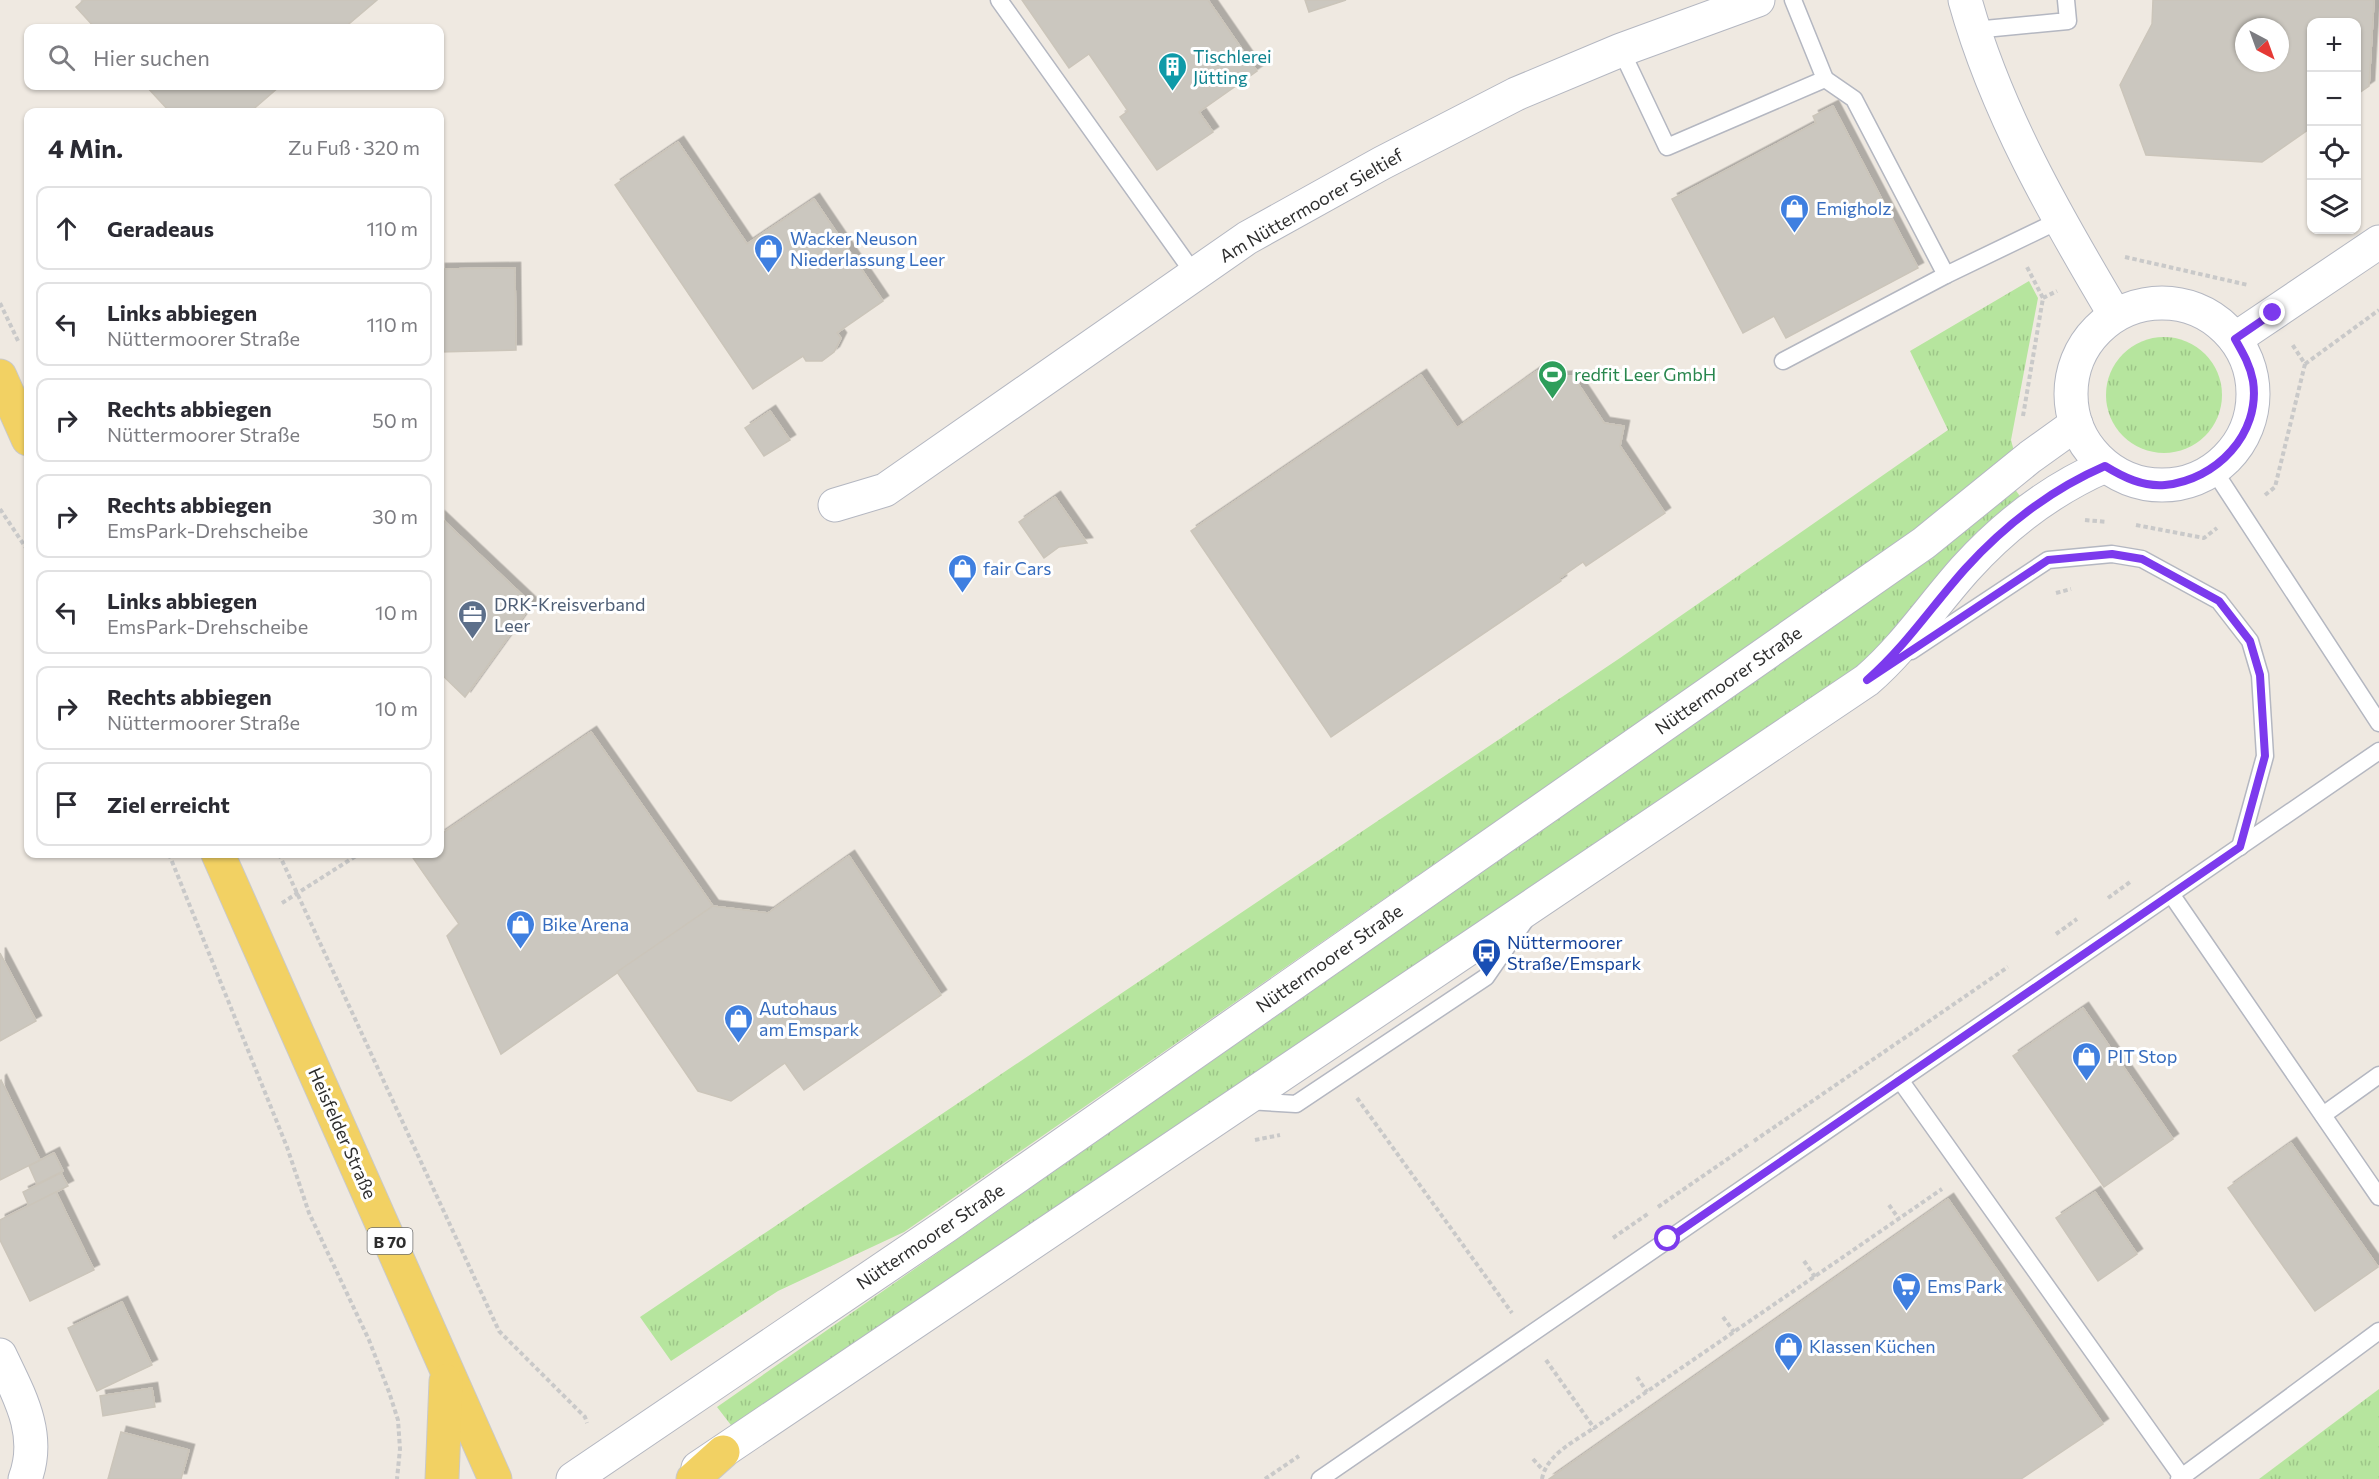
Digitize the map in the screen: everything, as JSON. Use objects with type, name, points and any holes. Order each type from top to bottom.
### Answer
[{"type":"main road","points":[[0,376],[24,430]]},
{"type":"main road","name":"Heisfelder Straße","points":[[220,858],[495,1479]]},
{"type":"main road","name":"B 70","points":[[442,1479],[447,1370]]},
{"type":"main road","points":[[693,1479],[723,1452]]},
{"type":"street","name":"Am Nüttermoorer Sieltief","points":[[836,505],[885,490],[1247,238],[1382,163],[1516,94],[1621,50],[1758,0]]},
{"type":"street","points":[[1969,15],[2019,139],[2060,220],[2115,315]]},
{"type":"street","points":[[2235,339],[2379,242]]},
{"type":"street","points":[[2167,302],[2188,306],[2203,312],[2225,327],[2235,339],[2248,362],[2253,384],[2251,417],[2237,447],[2213,469],[2193,479],[2165,485],[2147,484],[2125,477],[2105,466],[2088,448],[2076,424],[2072,406],[2072,382],[2080,352],[2099,328],[2115,315],[2144,304],[2167,302]]},
{"type":"street","name":"Nüttermoorer Straße","points":[[573,1479],[946,1226],[1924,543],[2030,457],[2076,424]]},
{"type":"street","points":[[682,1479],[1867,680],[1901,647],[1986,547],[2034,506],[2078,477],[2105,466]]},
{"type":"street","points":[[0,1355],[28,1419],[32,1440],[25,1479]]},
{"type":"lane","points":[[999,0],[1195,275]]},
{"type":"lane","points":[[1793,0],[1825,79],[1854,99],[1946,275]]},
{"type":"lane","points":[[1969,15],[2068,21],[2066,0]]},
{"type":"lane","points":[[1621,50],[1667,147],[1825,79]]},
{"type":"lane","points":[[1783,361],[1946,275],[2060,220]]},
{"type":"lane","points":[[2213,469],[2379,723]]},
{"type":"lane","points":[[1867,680],[2048,560],[2112,554],[2142,559],[2219,601],[2250,641],[2260,675],[2265,756],[2240,847]]},
{"type":"lane","points":[[1320,1479],[2379,751]]},
{"type":"lane","points":[[2171,894],[2377,1190]]},
{"type":"lane","points":[[2323,1115],[2379,1075]]},
{"type":"lane","points":[[1900,1080],[2181,1478],[2379,1331]]},
{"type":"path","points":[[2043,298],[2127,256],[2165,267],[2247,283],[2273,313],[2305,364]]},
{"type":"path","points":[[0,303],[24,354]]},
{"type":"path","points":[[2133,525],[2204,538],[2275,488],[2305,364],[2379,310]]},
{"type":"path","points":[[0,509],[24,544]]},
{"type":"path","points":[[2081,520],[2112,523]]},
{"type":"path","points":[[171,858],[287,1147],[309,1213],[369,1340],[389,1392],[398,1420],[400,1449],[397,1479]]},
{"type":"path","points":[[281,858],[499,1331],[585,1417],[600,1461]]},
{"type":"path","points":[[249,920],[298,895],[353,858]]},
{"type":"path","points":[[1632,1224],[1999,973]]},
{"type":"path","points":[[1351,1090],[1594,1428]]},
{"type":"path","points":[[1542,1479],[1543,1470],[1556,1455],[1964,1173]]},
{"type":"path","points":[[1889,1205],[1899,1219]]},
{"type":"path","points":[[1804,1261],[1815,1277]]},
{"type":"path","points":[[1723,1317],[1734,1332]]},
{"type":"path","points":[[1637,1377],[1647,1392]]},
{"type":"path","points":[[1265,1479],[1307,1450]]},
{"type":"path","points":[[1533,1459],[1543,1470]]},
{"type":"green space","points":[[2029,281],[2038,298],[2011,440],[2015,455],[1916,530],[904,1232],[778,1291],[671,1361],[640,1317],[1620,658],[1948,430],[1910,351]]},
{"type":"green space","points":[[2164,337],[2186,341],[2205,354],[2218,373],[2222,395],[2218,417],[2205,436],[2186,449],[2164,453],[2142,449],[2123,436],[2110,417],[2106,395],[2110,373],[2123,354],[2142,341]]},
{"type":"green space","points":[[2014,488],[2022,499],[1949,561],[1883,645],[1854,669],[816,1377],[734,1429],[717,1407],[1842,621],[1940,549]]},
{"type":"green space","points":[[2379,1389],[2379,1479],[2259,1479]]},
{"type":"building","points":[[84,0],[377,0],[349,24],[91,24],[76,7]]},
{"type":"building","name":"Tischlerei Jütting","points":[[1022,0],[1208,0],[1257,71],[1199,112],[1213,132],[1157,170],[1120,117],[1128,111],[1089,54],[1069,68]]},
{"type":"building","points":[[1305,0],[1346,0],[1309,12]]},
{"type":"building","points":[[2153,0],[2374,0],[2369,86],[2361,92],[2361,18],[2307,18],[2307,130],[2262,162],[2146,155],[2120,85],[2152,24]]},
{"type":"building","points":[[150,90],[275,90],[255,108],[166,108]]},
{"type":"building","name":"Emigholz","points":[[1833,106],[1918,268],[1786,338],[1774,316],[1743,333],[1672,199],[1816,123],[1813,116]]},
{"type":"building","name":"Wacker Neuson Niederlassung Leer","points":[[678,142],[747,244],[814,199],[883,301],[837,333],[841,338],[834,352],[822,361],[806,361],[803,356],[753,389],[615,185]]},
{"type":"building","points":[[515,268],[516,350],[444,352],[444,269]]},
{"type":"building","points":[[1537,371],[1543,379],[1573,376],[1604,423],[1624,426],[1620,446],[1665,513],[1586,566],[1583,562],[1560,578],[1561,581],[1331,737],[1191,531],[1421,375],[1457,428]]},
{"type":"building","points":[[770,411],[790,440],[764,456],[745,428]]},
{"type":"building","points":[[1055,497],[1087,543],[1059,547],[1044,558],[1019,522]]},
{"type":"building","name":"DRK-Kreisverband Leer","points":[[444,521],[532,604],[465,697],[444,677]]},
{"type":"building","points":[[591,732],[713,906],[501,1054],[447,936],[459,924],[413,858],[444,858],[444,832]]},
{"type":"building","points":[[849,856],[941,995],[804,1090],[785,1063],[731,1101],[698,1091],[617,972],[713,906],[768,913]]},
{"type":"building","points":[[0,953],[36,1021],[0,1041]]},
{"type":"building","points":[[2083,1008],[2173,1139],[2104,1187],[2013,1056]]},
{"type":"building","points":[[0,1081],[40,1160],[0,1180]]},
{"type":"building","points":[[2291,1143],[2378,1267],[2315,1311],[2228,1188]]},
{"type":"building","points":[[54,1153],[63,1171],[37,1184],[29,1166]]},
{"type":"building","points":[[61,1173],[68,1186],[29,1206],[23,1192]]},
{"type":"building","points":[[56,1192],[94,1270],[30,1301],[0,1240],[0,1220]]},
{"type":"building","points":[[2095,1192],[2137,1254],[2098,1281],[2056,1218]]},
{"type":"building","name":"Ems Park","points":[[1948,1199],[2103,1424],[2021,1479],[1549,1479]]},
{"type":"building","points":[[122,1302],[152,1365],[97,1391],[68,1328]]},
{"type":"building","points":[[152,1388],[155,1407],[103,1416],[100,1396]]},
{"type":"building","points":[[121,1432],[189,1450],[181,1479],[108,1479]]},
{"type":"place","name":"Tischlerei Jütting","points":[[1172,92]]},
{"type":"place","name":"Emigholz","points":[[1795,234]]},
{"type":"place","name":"Wacker Neuson Niederlassung Leer","points":[[769,274]]},
{"type":"place","name":"redfit Leer GmbH","points":[[1553,400]]},
{"type":"place","name":"fair Cars","points":[[962,594]]},
{"type":"place","name":"DRK-Kreisverband Leer","points":[[473,640]]},
{"type":"place","name":"Bike Arena","points":[[521,950]]},
{"type":"place","name":"Nüttermoorer Straße/Emspark","points":[[1486,978]]},
{"type":"place","name":"Autohaus am Emspark","points":[[738,1044]]},
{"type":"place","name":"PIT Stop","points":[[2086,1082]]},
{"type":"place","name":"Ems Park","points":[[1906,1312]]},
{"type":"place","name":"Klassen Küchen","points":[[1788,1372]]},
{"type":"route","points":[[1668,1239],[2240,847],[2265,756],[2260,675],[2250,641],[2219,601],[2142,559],[2112,554],[2085,554],[2048,560],[1867,680],[1901,647],[1986,547],[2034,506],[2078,477],[2105,466],[2125,477],[2147,484],[2165,485],[2193,479],[2213,469],[2237,447],[2251,417],[2253,384],[2248,362],[2235,339],[2273,313]]}]
